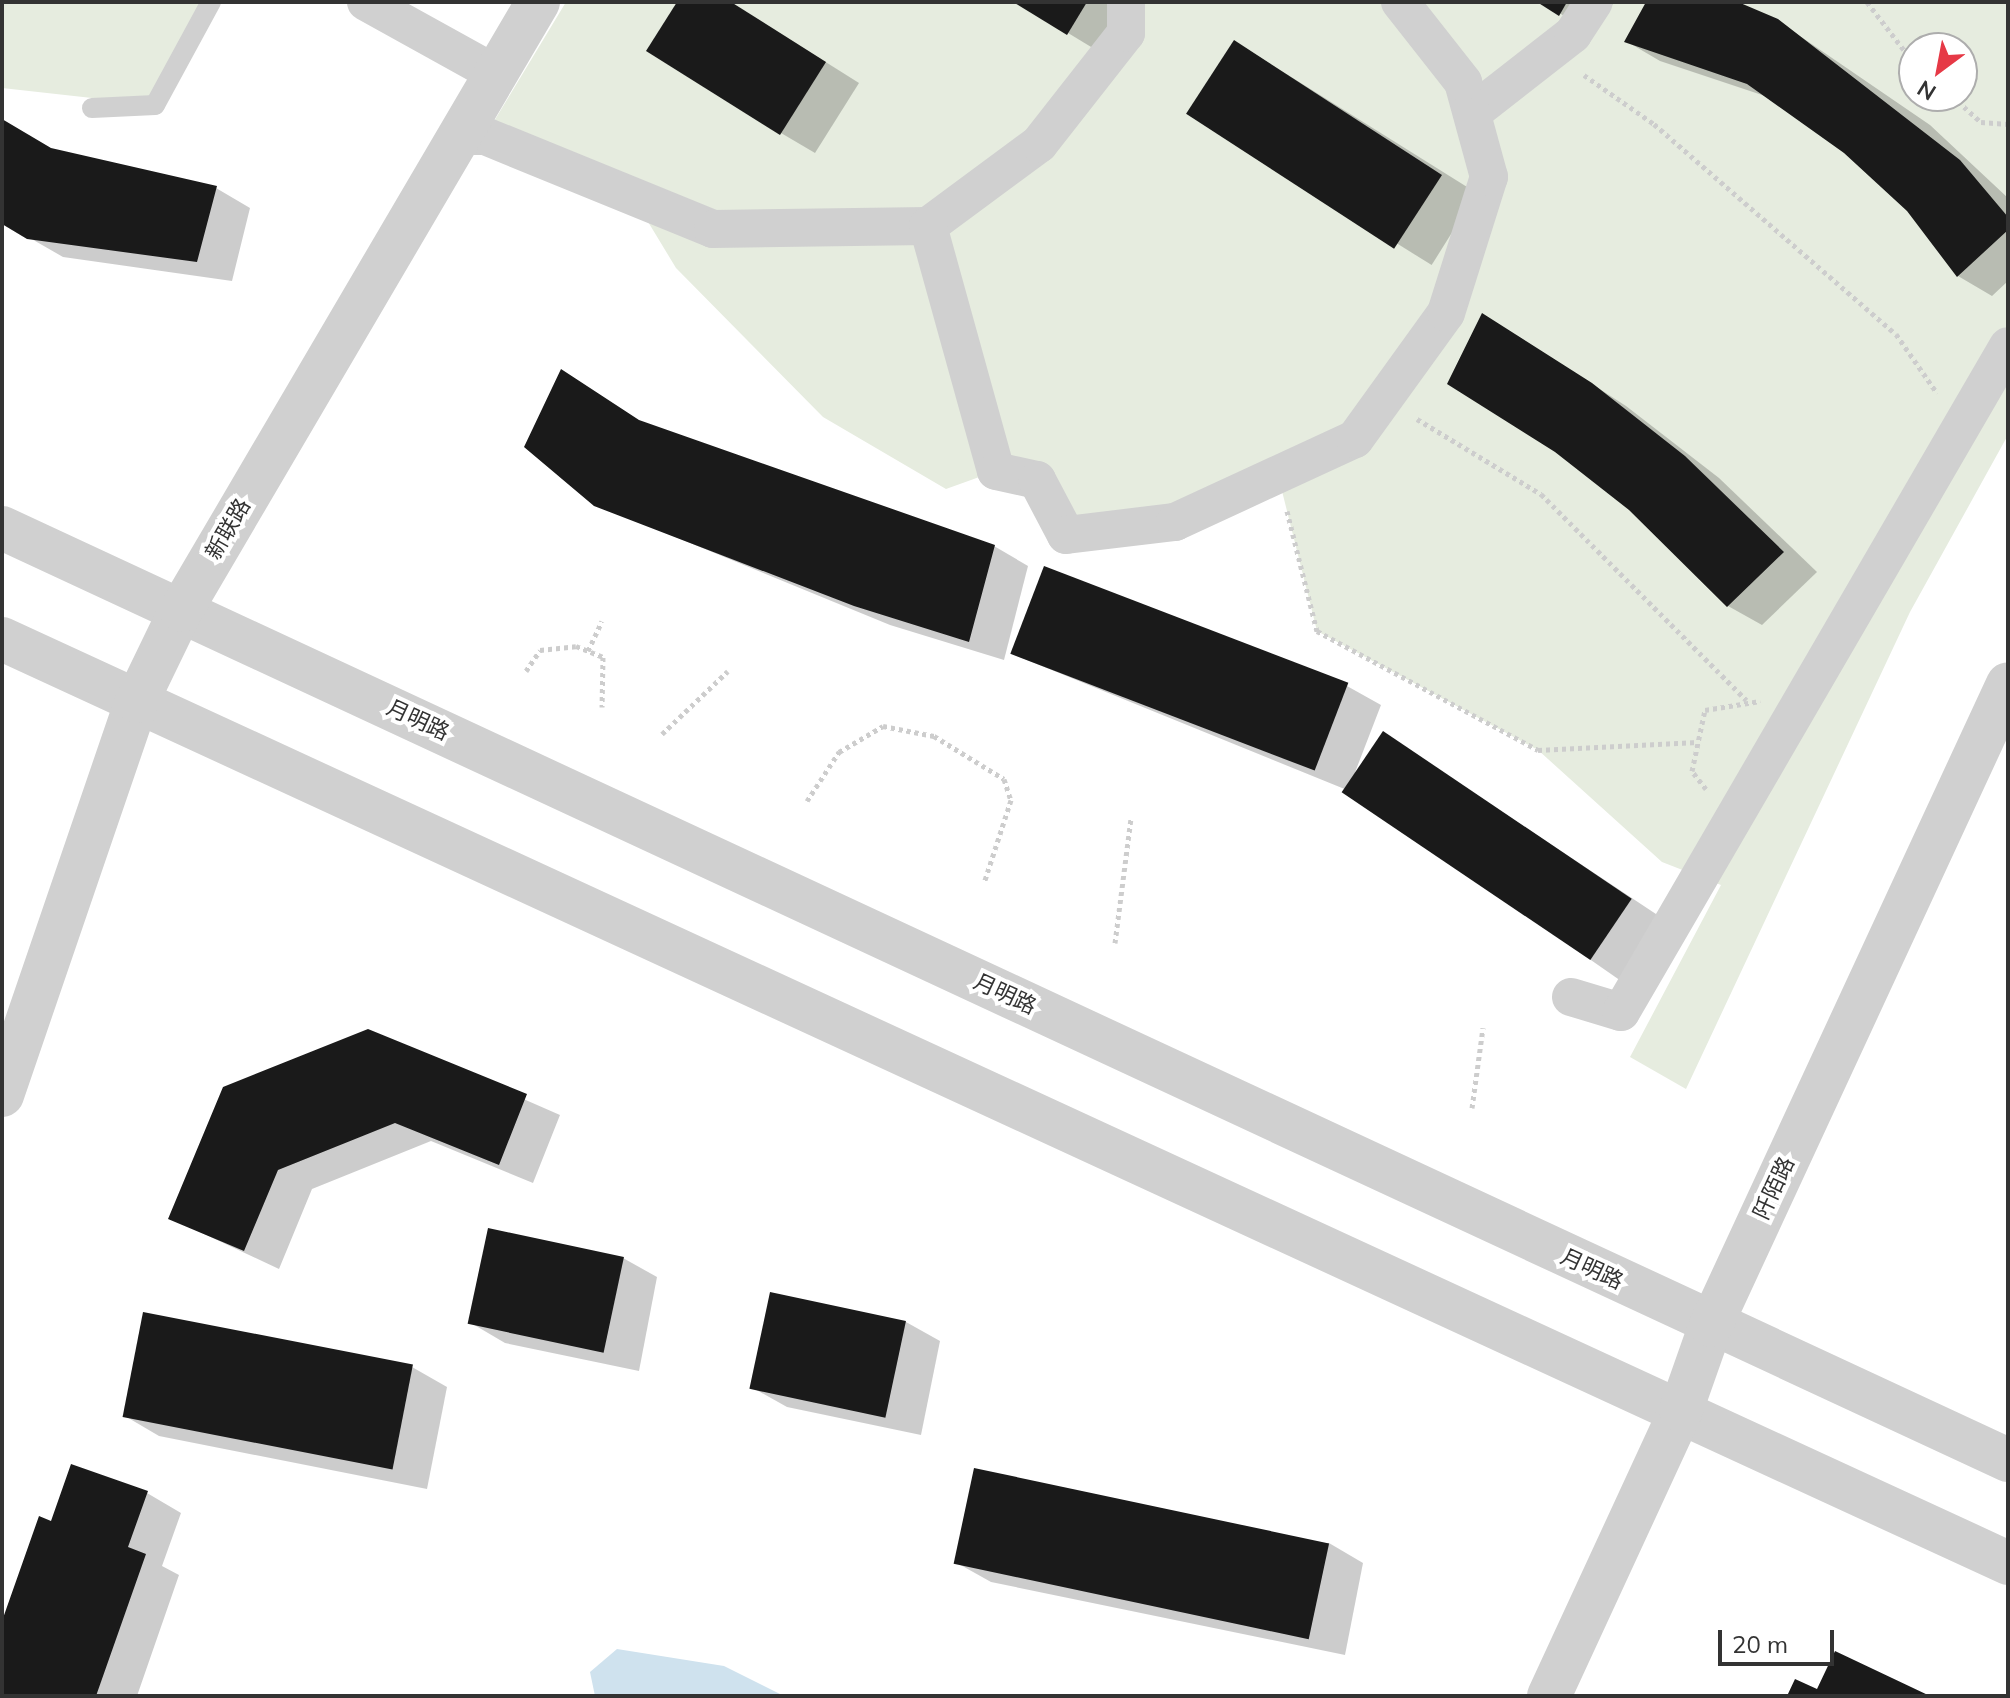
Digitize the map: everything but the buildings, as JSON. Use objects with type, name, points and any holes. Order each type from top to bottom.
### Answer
[{"type":"street","points":[[366,2],[496,74]]},
{"type":"street","name":"新联路","points":[[2,1095],[137,701],[181,610],[538,2]]},
{"type":"street","points":[[458,136],[485,136],[713,229],[928,226],[1039,144],[1126,33],[1126,2]]},
{"type":"street","points":[[928,226],[996,471],[1037,480],[1066,535],[1175,522],[1355,439],[1446,313],[1489,177],[1463,82],[1400,2]]},
{"type":"street","points":[[1472,113],[1573,34],[1594,2]]},
{"type":"street","points":[[1571,997],[1621,1012],[1730,818],[2008,346]]},
{"type":"street","name":"月明路","points":[[2,528],[1711,1325],[2008,1460]]},
{"type":"street","points":[[2,639],[2008,1563]]},
{"type":"street","name":"阡陌路","points":[[1549,1696],[1681,1410],[1711,1325],[2008,684]]},
{"type":"lane","points":[[92,108],[155,105],[211,2]]},
{"type":"path","points":[[1867,2],[1898,42]]},
{"type":"path","points":[[1550,52],[1654,124],[1896,334],[1960,427]]},
{"type":"path","points":[[1970,112],[1981,122],[2008,124]]},
{"type":"path","points":[[1384,399],[1541,494],[1746,700]]},
{"type":"path","points":[[1278,475],[1317,631],[1538,750],[1698,742]]},
{"type":"path","points":[[588,651],[602,621]]},
{"type":"path","points":[[526,671],[540,650],[588,651],[603,657],[602,707]]},
{"type":"path","points":[[662,734],[728,671]]},
{"type":"path","points":[[1730,818],[1692,771],[1705,710],[1746,700],[1796,706]]},
{"type":"path","points":[[807,801],[839,752],[883,726],[934,736],[1004,779],[1011,800],[984,883]]},
{"type":"path","points":[[1115,943],[1131,818]]},
{"type":"path","points":[[1472,1108],[1483,1028]]},
{"type":"shaded area","points":[[2,2],[211,2],[155,105],[2,88]]},
{"type":"shaded area","points":[[566,2],[2008,2],[2008,435],[1910,612],[1686,1089],[1630,1057],[1721,885],[1662,862],[1538,750],[1317,631],[1278,475],[1066,535],[1037,480],[996,471],[946,489],[823,417],[676,268],[633,197],[485,136]]},
{"type":"water","points":[[617,1649],[724,1666],[784,1696],[595,1696],[590,1672]]}]
